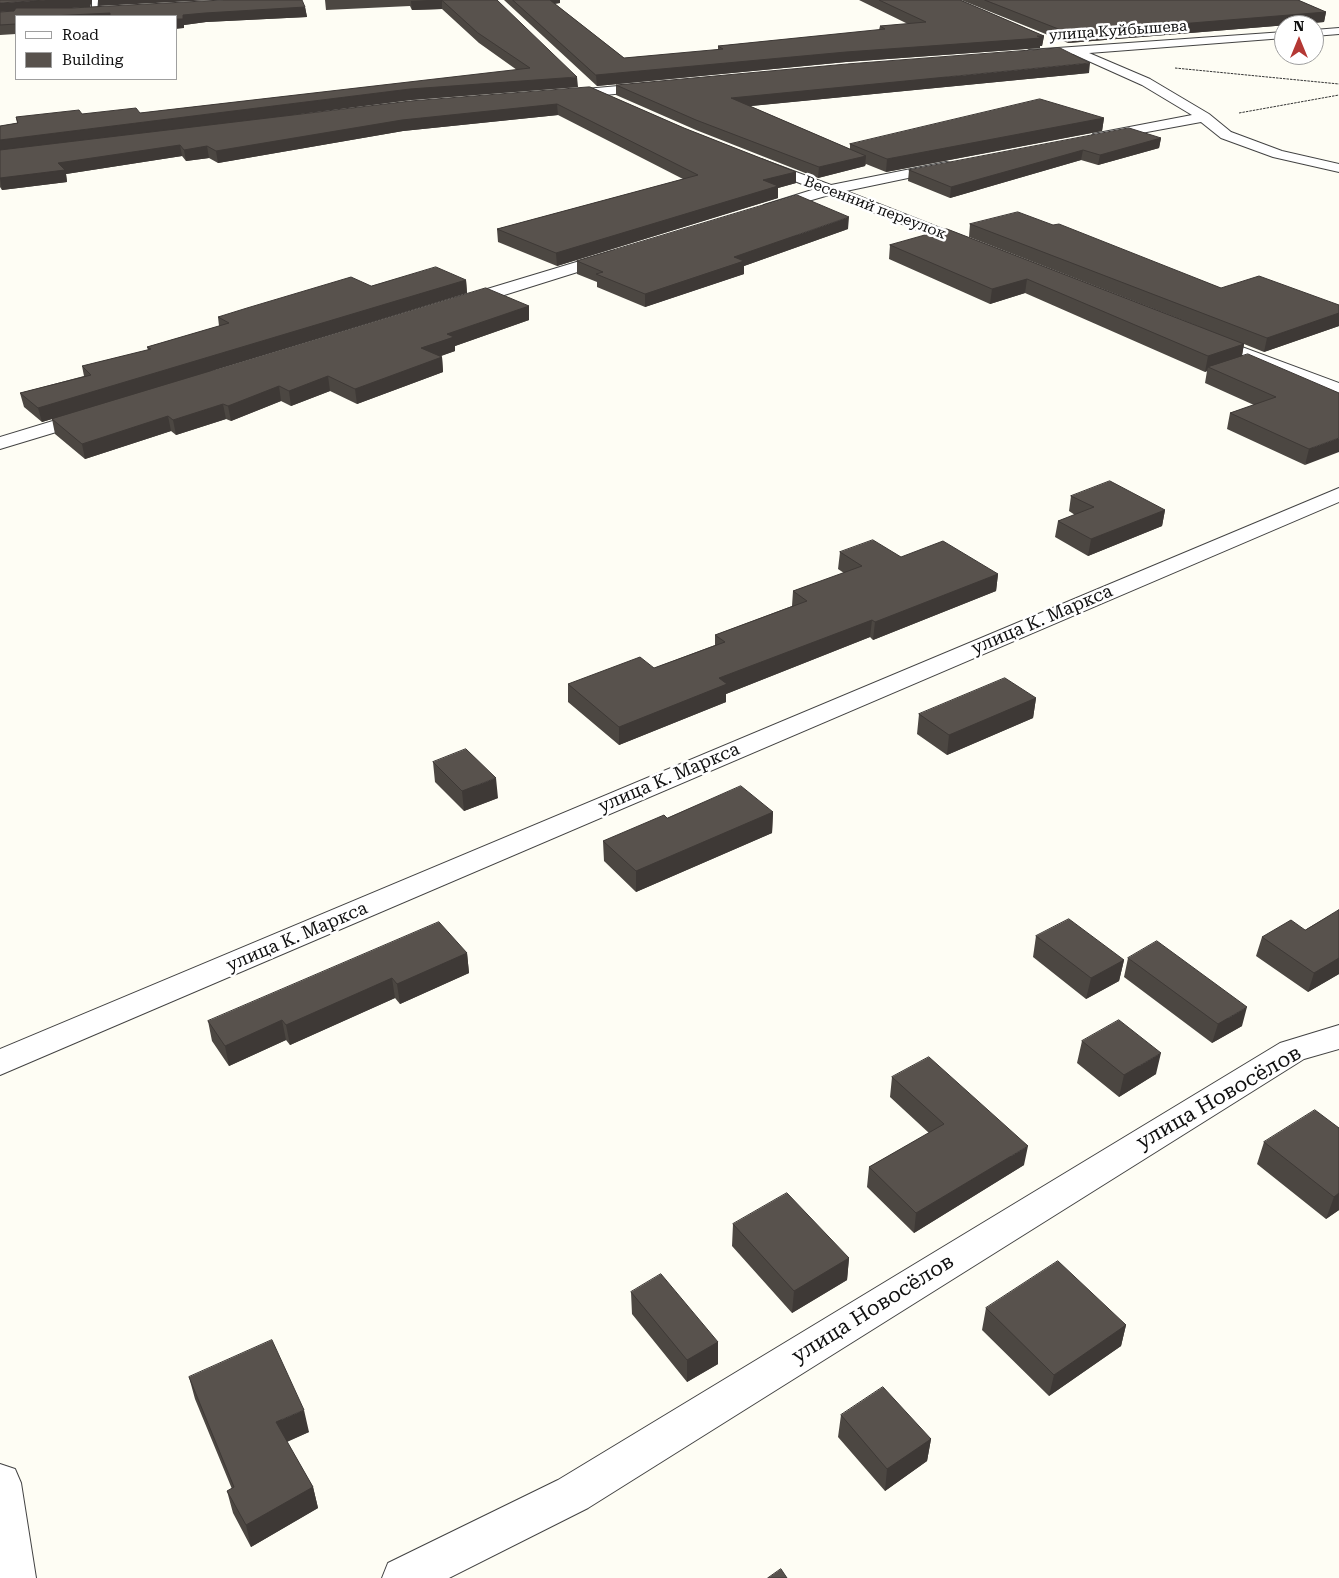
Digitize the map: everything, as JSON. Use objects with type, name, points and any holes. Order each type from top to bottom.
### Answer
[{"type":"street","points":[[1324,32],[1339,31]]},
{"type":"street","name":"улица Куйбышева","points":[[1014,55],[1274,36]]},
{"type":"street","points":[[1046,40],[1146,82],[1226,134],[1278,154],[1339,168]]},
{"type":"street","points":[[579,79],[593,92],[619,104]]},
{"type":"street","points":[[554,95],[661,86]]},
{"type":"street","points":[[1083,140],[1204,118]]},
{"type":"street","name":"Весенний переулок","points":[[745,157],[987,252]]},
{"type":"street","points":[[753,213],[829,190],[959,164]]},
{"type":"street","points":[[448,306],[629,251]]},
{"type":"street","points":[[1191,332],[1339,390]]},
{"type":"street","points":[[0,443],[105,411]]},
{"type":"street","name":"улица К. Маркса","points":[[0,1063],[1339,494]]},
{"type":"street","name":"улица Новосёлов","points":[[404,1578],[573,1494],[1292,1051],[1339,1037]]},
{"type":"street","points":[[0,1483],[14,1578]]},
{"type":"path","points":[[1174,68],[1339,84]]},
{"type":"path","points":[[1204,118],[1339,95]]},
{"type":"building","points":[[0,0],[46,0],[0,3]]},
{"type":"building","points":[[223,0],[302,0],[305,7],[183,15],[183,19],[178,19],[178,15],[110,15],[110,13],[15,15],[15,24],[0,25],[0,12],[14,11],[16,8],[71,8]]},
{"type":"building","points":[[442,0],[497,0],[577,77],[410,89],[0,140],[0,126],[18,123],[16,117],[79,110],[82,114],[136,108],[140,113],[530,68],[478,33]]},
{"type":"building","points":[[513,0],[550,0],[624,58],[723,49],[718,46],[885,29],[880,26],[926,22],[879,0],[960,0],[1044,36],[1037,36],[1041,38],[846,52],[596,75]]},
{"type":"building","points":[[985,0],[1298,0],[1326,12],[1274,15],[1069,33]]},
{"type":"building","points":[[1060,48],[1090,63],[731,98],[866,156],[819,167],[696,120],[616,85],[847,64]]},
{"type":"building","points":[[590,87],[684,128],[796,172],[763,180],[778,186],[556,253],[497,229],[698,175],[557,104],[402,120],[216,151],[207,146],[184,150],[180,145],[58,163],[65,170],[0,178],[0,150],[410,101]]},
{"type":"building","points":[[1040,99],[1104,118],[887,159],[850,144]]},
{"type":"building","points":[[1129,128],[1161,138],[1100,155],[1083,150],[951,187],[909,170]]},
{"type":"building","points":[[797,195],[849,217],[734,257],[744,261],[645,294],[596,274],[603,272],[577,261]]},
{"type":"building","points":[[1018,212],[1053,225],[1059,224],[1221,288],[1259,276],[1339,305],[1339,313],[1267,338],[970,224]]},
{"type":"building","points":[[947,229],[1244,344],[1208,356],[1027,279],[992,289],[890,245]]},
{"type":"building","points":[[436,267],[466,280],[38,408],[20,393],[91,375],[82,366],[151,349],[147,347],[229,323],[218,317],[247,308],[351,277],[371,286]]},
{"type":"building","points":[[486,288],[529,306],[447,334],[454,337],[421,348],[442,357],[355,389],[328,376],[289,391],[279,386],[228,406],[223,404],[173,420],[168,416],[82,444],[52,419]]},
{"type":"building","points":[[1248,354],[1339,393],[1339,438],[1309,449],[1230,413],[1276,397],[1208,367]]},
{"type":"building","points":[[1110,481],[1165,510],[1091,539],[1058,521],[1094,507],[1071,496]]},
{"type":"building","points":[[873,540],[901,557],[943,541],[998,574],[875,622],[872,620],[719,678],[727,684],[619,727],[568,684],[640,657],[654,668],[725,642],[715,635],[807,601],[793,591],[862,566],[840,552]]},
{"type":"building","points":[[1005,678],[1036,698],[949,735],[919,714]]},
{"type":"building","points":[[466,749],[496,778],[462,791],[433,762]]},
{"type":"building","points":[[741,786],[773,812],[636,871],[603,841],[664,815],[667,818]]},
{"type":"building","points":[[1339,910],[1339,958],[1314,973],[1262,937],[1291,920],[1305,930]]},
{"type":"building","points":[[1069,919],[1124,960],[1091,978],[1036,936]]},
{"type":"building","points":[[439,922],[467,953],[397,984],[392,978],[286,1025],[282,1020],[225,1046],[208,1021]]},
{"type":"building","points":[[1157,941],[1247,1007],[1218,1024],[1128,958]]},
{"type":"building","points":[[1119,1020],[1161,1053],[1124,1075],[1082,1041]]},
{"type":"building","points":[[929,1057],[1028,1146],[916,1213],[869,1167],[944,1124],[892,1077]]},
{"type":"building","points":[[1315,1110],[1339,1128],[1339,1193],[1334,1197],[1264,1142]]},
{"type":"building","points":[[787,1193],[849,1258],[794,1291],[733,1224]]},
{"type":"building","points":[[1058,1261],[1126,1325],[1054,1375],[986,1308]]},
{"type":"building","points":[[661,1274],[718,1342],[687,1360],[631,1292]]},
{"type":"building","points":[[272,1340],[304,1410],[276,1422],[313,1487],[246,1525],[227,1491],[234,1487],[189,1377]]},
{"type":"building","points":[[883,1387],[931,1439],[887,1469],[841,1415]]},
{"type":"building","points":[[781,1569],[787,1578],[768,1578]]}]
